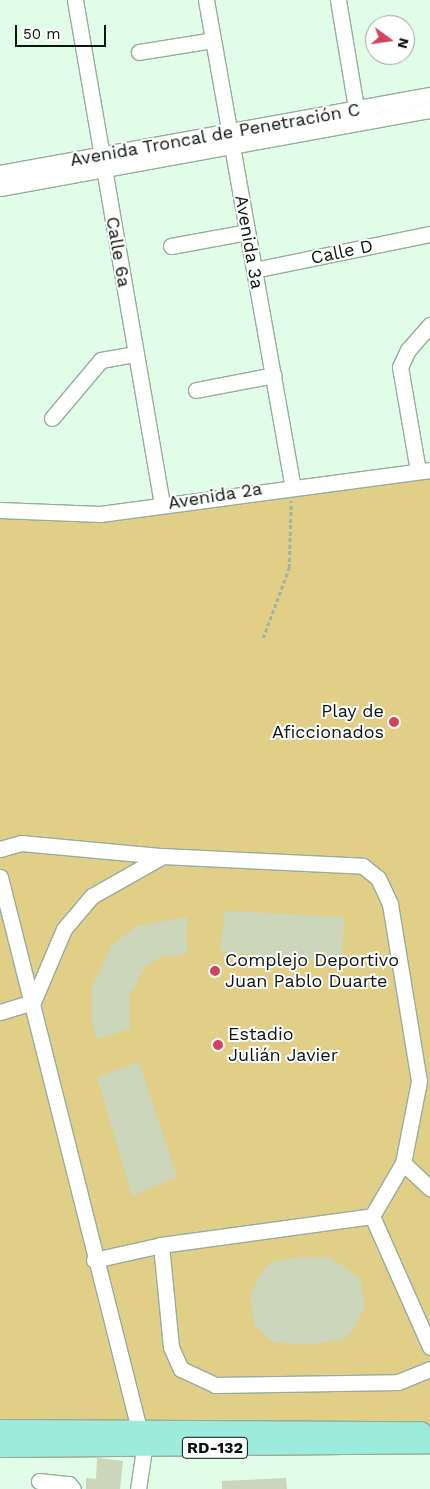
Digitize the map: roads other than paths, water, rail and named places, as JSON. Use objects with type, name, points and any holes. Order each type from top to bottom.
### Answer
[{"type":"main road","name":"RD-132","points":[[0,1429],[430,1431]]},
{"type":"main road","name":"RD-132","points":[[0,1447],[144,1449],[430,1443]]},
{"type":"street","name":"Calle 6a","points":[[75,0],[162,504]]},
{"type":"street","name":"Avenida 3a","points":[[206,0],[274,375],[291,485]]},
{"type":"street","points":[[338,0],[357,117]]},
{"type":"street","points":[[139,52],[213,40]]},
{"type":"street","name":"Avenida Troncal de Penetración C","points":[[357,117],[430,95]]},
{"type":"street","name":"Avenida Troncal de Penetración C","points":[[0,188],[103,162],[357,117],[430,110]]},
{"type":"street","name":"Avenida Troncal de Penetración C","points":[[0,173],[103,162]]},
{"type":"street","points":[[171,246],[247,232]]},
{"type":"street","name":"Calle D","points":[[254,270],[430,234]]},
{"type":"street","points":[[424,470],[400,367],[408,350],[430,325]]},
{"type":"street","points":[[52,418],[101,360],[135,354]]},
{"type":"street","points":[[196,390],[274,375]]},
{"type":"street","name":"Avenida 2a","points":[[0,510],[100,514],[291,485],[424,470]]},
{"type":"street","points":[[1,851],[21,843],[162,856],[363,866],[378,878],[390,904],[419,1080],[403,1163],[372,1216]]},
{"type":"street","points":[[33,1002],[64,929],[92,896],[162,856]]},
{"type":"street","points":[[0,877],[33,1002],[136,1431],[144,1449],[138,1489]]},
{"type":"street","points":[[0,1012],[33,1002]]},
{"type":"street","points":[[403,1163],[430,1188]]},
{"type":"street","points":[[94,1260],[161,1245],[372,1216]]},
{"type":"street","points":[[372,1216],[430,1347]]},
{"type":"street","points":[[161,1245],[171,1347],[181,1370],[206,1381],[270,1386],[398,1382],[430,1369]]},
{"type":"street","points":[[39,1482],[69,1484],[73,1489]]},
{"type":"place","name":"Play de Aficcionados","points":[[394,722]]},
{"type":"place","name":"Complejo Deportivo Juan Pablo Duarte","points":[[215,971]]},
{"type":"place","name":"Estadio Julián Javier","points":[[218,1045]]}]
